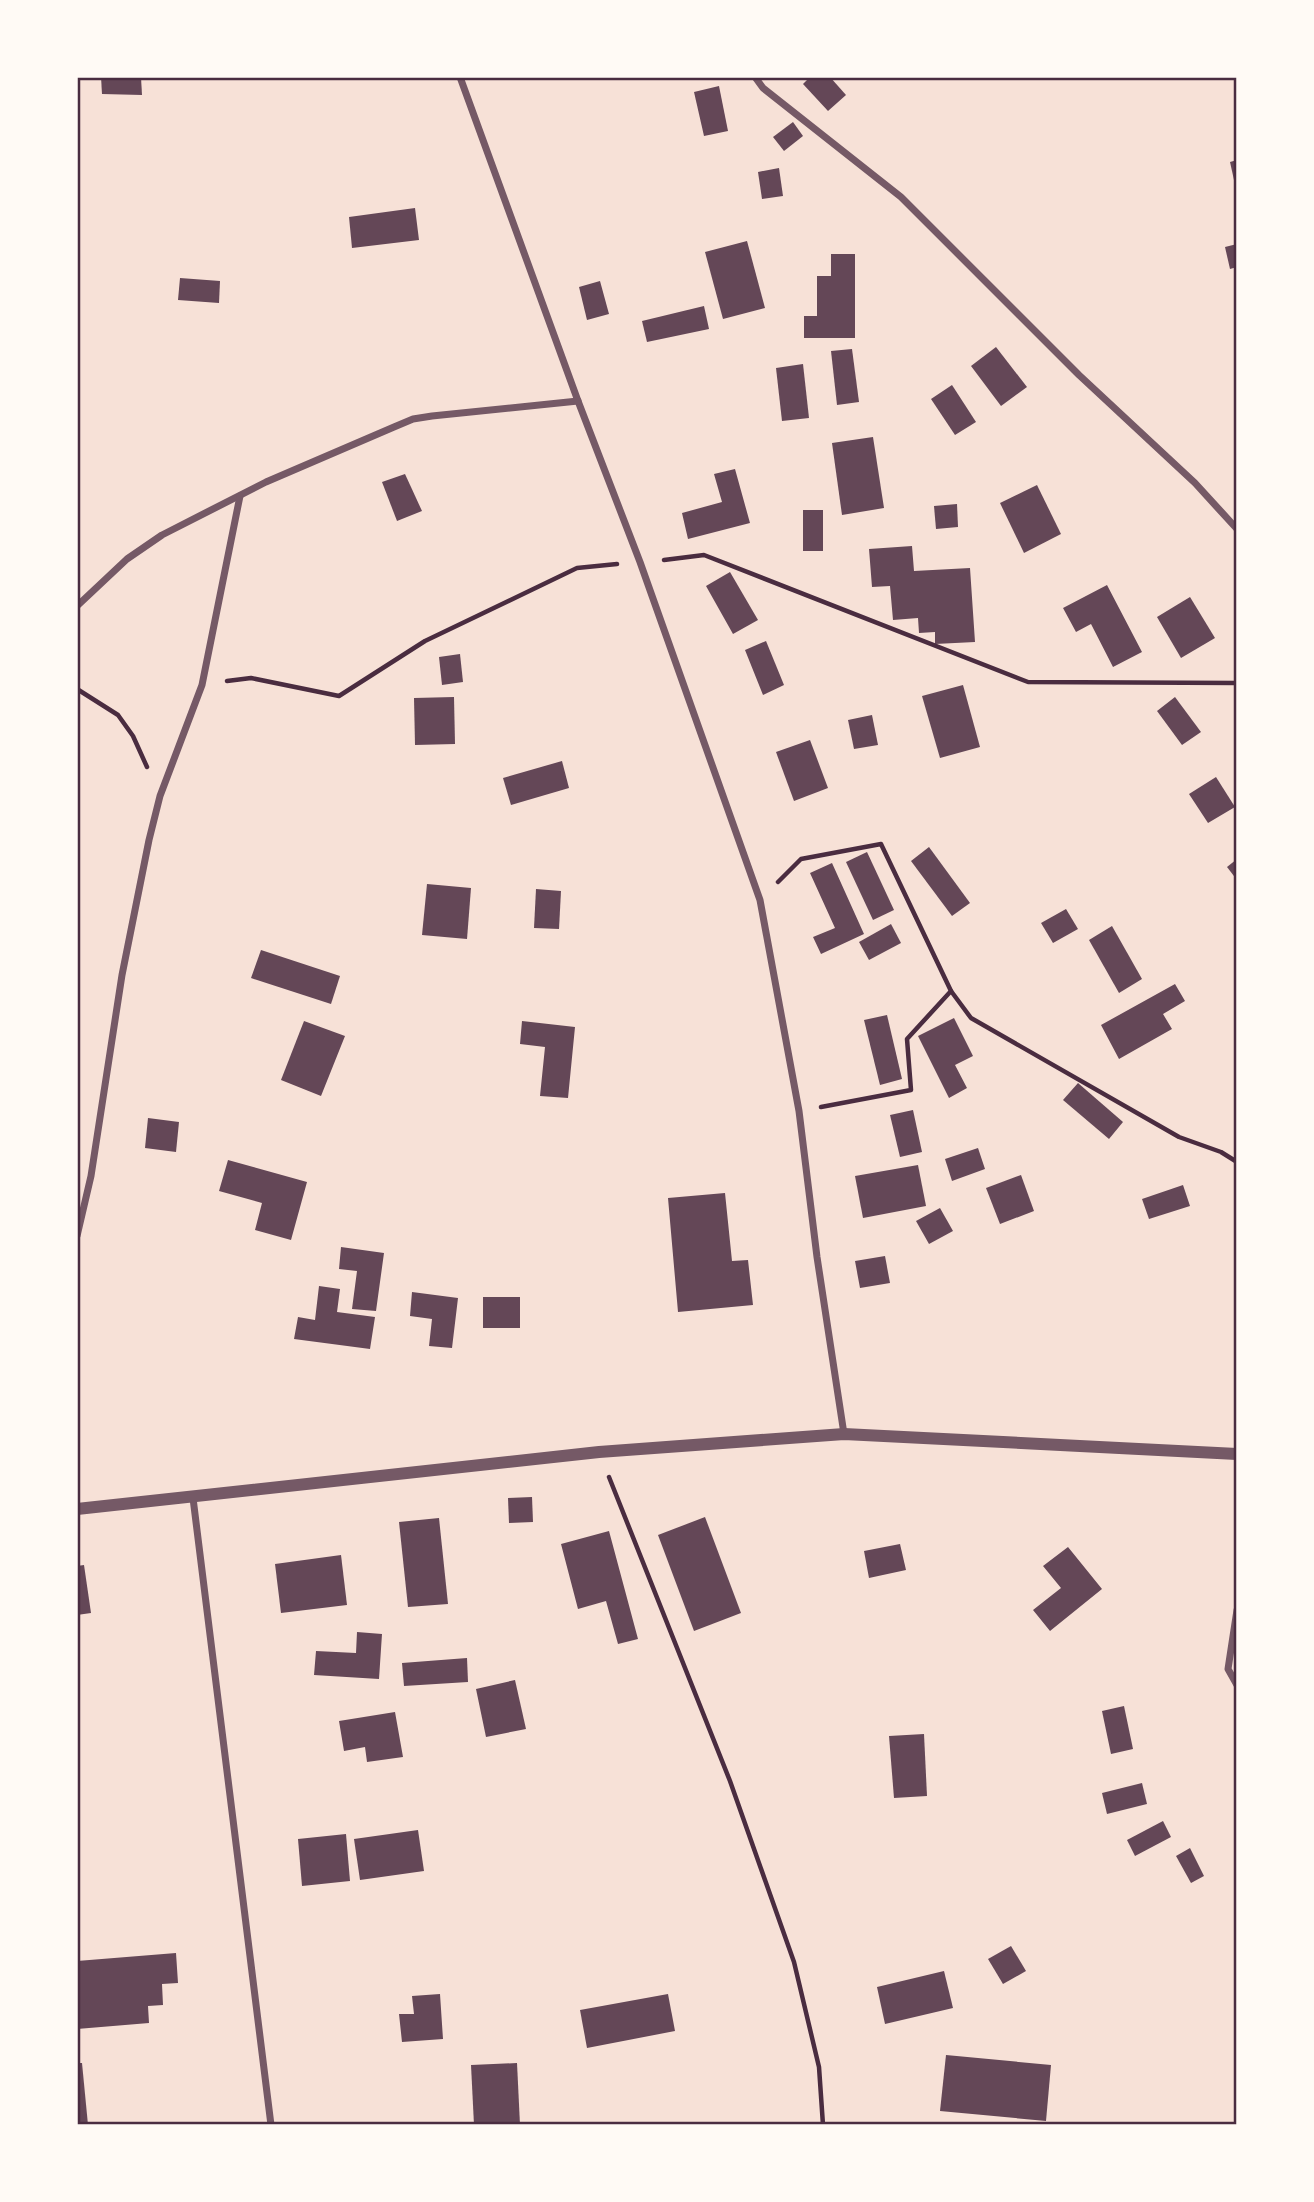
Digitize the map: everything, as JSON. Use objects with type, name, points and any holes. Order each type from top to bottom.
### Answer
[{"type":"street","points":[[460,77],[578,401],[640,562],[760,900],[799,1111],[817,1257],[844,1434]]},
{"type":"street","points":[[755,77],[763,88],[901,197],[1079,375],[1195,483],[1237,529]]},
{"type":"street","points":[[77,606],[127,559],[153,541],[266,482],[413,419],[578,401]]},
{"type":"street","points":[[77,1236],[90,1176],[122,975],[149,840],[160,796],[202,685],[240,496]]},
{"type":"street","points":[[77,1509],[599,1452],[844,1434],[1237,1454]]},
{"type":"street","points":[[193,1498],[271,2125]]},
{"type":"street","points":[[1237,1610],[1228,1669],[1237,1685]]},
{"type":"path","points":[[202,685],[251,678],[339,696],[425,641],[577,568],[704,555],[1028,682],[1237,682]]},
{"type":"path","points":[[77,689],[118,715],[133,736],[160,796]]},
{"type":"path","points":[[760,900],[801,859],[881,844],[951,991],[971,1018],[1179,1137],[1221,1152],[1237,1162]]},
{"type":"path","points":[[799,1111],[911,1090],[907,1039],[951,991]]},
{"type":"path","points":[[599,1452],[730,1781],[794,1962],[819,2067],[823,2125]]},
{"type":"building","points":[[101,77],[141,77],[142,95],[102,94]]},
{"type":"building","points":[[810,77],[830,77],[846,95],[828,111],[803,84]]},
{"type":"building","points":[[719,86],[728,131],[704,136],[694,92]]},
{"type":"building","points":[[793,122],[803,136],[784,151],[773,137]]},
{"type":"building","points":[[1237,160],[1237,189],[1236,189],[1230,162]]},
{"type":"building","points":[[779,168],[783,196],[762,199],[758,172]]},
{"type":"building","points":[[415,208],[419,240],[352,248],[349,217]]},
{"type":"building","points":[[747,241],[765,308],[723,319],[705,252]]},
{"type":"building","points":[[1237,244],[1237,267],[1230,269],[1225,247]]},
{"type":"building","points":[[831,254],[855,254],[855,338],[804,338],[804,316],[817,316],[817,276],[831,276]]},
{"type":"building","points":[[180,278],[220,281],[219,303],[178,300]]},
{"type":"building","points":[[600,281],[609,314],[587,320],[579,287]]},
{"type":"building","points":[[704,306],[709,329],[647,342],[642,321]]},
{"type":"building","points":[[996,347],[1027,387],[1001,406],[971,366]]},
{"type":"building","points":[[852,349],[859,402],[837,405],[831,351]]},
{"type":"building","points":[[803,364],[809,418],[782,421],[776,368]]},
{"type":"building","points":[[952,385],[976,422],[955,435],[931,399]]},
{"type":"building","points":[[873,437],[884,508],[842,515],[832,443]]},
{"type":"building","points":[[735,469],[750,523],[688,539],[682,513],[722,502],[714,474]]},
{"type":"building","points":[[405,474],[422,511],[397,521],[382,482]]},
{"type":"building","points":[[1037,485],[1061,534],[1024,553],[1000,503]]},
{"type":"building","points":[[957,504],[958,527],[936,529],[934,506]]},
{"type":"building","points":[[803,510],[823,510],[823,551],[803,551]]},
{"type":"building","points":[[912,546],[914,571],[970,568],[975,642],[935,644],[935,632],[919,633],[918,618],[893,620],[890,586],[872,587],[869,549]]},
{"type":"building","points":[[730,572],[758,620],[733,634],[706,586]]},
{"type":"building","points":[[1107,585],[1142,652],[1113,667],[1091,624],[1076,632],[1063,608]]},
{"type":"building","points":[[1190,597],[1215,638],[1181,658],[1157,617]]},
{"type":"building","points":[[766,641],[784,685],[763,695],[745,650]]},
{"type":"building","points":[[460,654],[463,682],[442,685],[439,657]]},
{"type":"building","points":[[963,685],[980,747],[940,758],[922,696]]},
{"type":"building","points":[[454,697],[455,744],[415,745],[414,698]]},
{"type":"building","points":[[1175,697],[1201,732],[1182,745],[1157,711]]},
{"type":"building","points":[[872,715],[878,745],[854,749],[848,720]]},
{"type":"building","points":[[810,740],[828,788],[794,801],[776,752]]},
{"type":"building","points":[[562,761],[569,788],[511,805],[503,778]]},
{"type":"building","points":[[1216,777],[1235,807],[1208,823],[1189,794]]},
{"type":"building","points":[[929,847],[970,903],[952,916],[911,861]]},
{"type":"building","points":[[867,852],[894,910],[873,920],[846,862]]},
{"type":"building","points":[[1237,859],[1237,880],[1227,867]]},
{"type":"building","points":[[832,863],[864,934],[821,954],[813,937],[835,928],[810,873]]},
{"type":"building","points":[[427,884],[471,888],[467,939],[422,935]]},
{"type":"building","points":[[536,889],[561,891],[559,929],[534,928]]},
{"type":"building","points":[[1066,909],[1078,929],[1053,943],[1041,923]]},
{"type":"building","points":[[891,924],[901,943],[869,960],[859,942]]},
{"type":"building","points":[[1112,926],[1142,979],[1119,993],[1089,940]]},
{"type":"building","points":[[261,950],[340,976],[331,1004],[251,978]]},
{"type":"building","points":[[1175,984],[1185,1001],[1163,1014],[1172,1029],[1119,1059],[1101,1025]]},
{"type":"building","points":[[887,1015],[902,1079],[880,1085],[864,1020]]},
{"type":"building","points":[[954,1018],[973,1056],[955,1065],[967,1088],[949,1098],[918,1036]]},
{"type":"building","points":[[304,1021],[345,1036],[321,1096],[281,1080]]},
{"type":"building","points":[[522,1021],[575,1027],[568,1098],[540,1096],[545,1047],[520,1044]]},
{"type":"building","points":[[1078,1083],[1123,1122],[1109,1139],[1063,1100]]},
{"type":"building","points":[[913,1110],[922,1152],[900,1157],[890,1115]]},
{"type":"building","points":[[148,1118],[179,1122],[176,1152],[145,1148]]},
{"type":"building","points":[[978,1148],[985,1169],[952,1181],[945,1159]]},
{"type":"building","points":[[228,1160],[307,1182],[291,1240],[255,1230],[262,1203],[219,1191]]},
{"type":"building","points":[[918,1165],[926,1206],[863,1218],[855,1176]]},
{"type":"building","points":[[1021,1175],[1034,1211],[1000,1224],[986,1188]]},
{"type":"building","points":[[1183,1185],[1190,1206],[1149,1219],[1142,1199]]},
{"type":"building","points":[[725,1193],[732,1261],[748,1260],[753,1305],[678,1312],[668,1198]]},
{"type":"building","points":[[940,1208],[953,1231],[929,1244],[916,1221]]},
{"type":"building","points":[[341,1247],[384,1253],[376,1311],[352,1309],[357,1271],[339,1269]]},
{"type":"building","points":[[885,1256],[890,1283],[860,1288],[855,1261]]},
{"type":"building","points":[[319,1286],[340,1289],[337,1312],[375,1317],[370,1349],[294,1339],[298,1317],[315,1320]]},
{"type":"building","points":[[412,1292],[458,1298],[452,1348],[429,1346],[432,1319],[410,1316]]},
{"type":"building","points":[[483,1297],[520,1297],[520,1328],[483,1328]]},
{"type":"building","points":[[532,1497],[533,1522],[509,1523],[508,1498]]},
{"type":"building","points":[[705,1517],[741,1613],[694,1631],[658,1535]]},
{"type":"building","points":[[439,1518],[448,1604],[408,1607],[399,1522]]},
{"type":"building","points":[[609,1531],[638,1639],[618,1644],[606,1601],[578,1609],[561,1544]]},
{"type":"building","points":[[900,1544],[906,1570],[869,1578],[864,1551]]},
{"type":"building","points":[[1068,1547],[1102,1589],[1050,1631],[1033,1610],[1061,1588],[1043,1566]]},
{"type":"building","points":[[341,1555],[347,1605],[281,1613],[275,1564]]},
{"type":"building","points":[[84,1565],[91,1613],[77,1615],[77,1566]]},
{"type":"building","points":[[357,1632],[382,1634],[379,1679],[314,1675],[316,1651],[356,1653]]},
{"type":"building","points":[[467,1658],[468,1682],[404,1686],[402,1663]]},
{"type":"building","points":[[515,1680],[526,1729],[486,1737],[476,1689]]},
{"type":"building","points":[[1124,1706],[1133,1749],[1111,1754],[1102,1711]]},
{"type":"building","points":[[395,1712],[403,1757],[367,1762],[365,1747],[344,1751],[339,1721]]},
{"type":"building","points":[[924,1734],[927,1796],[894,1798],[889,1736]]},
{"type":"building","points":[[1142,1783],[1147,1804],[1107,1814],[1102,1793]]},
{"type":"building","points":[[1163,1821],[1171,1837],[1135,1856],[1127,1840]]},
{"type":"building","points":[[418,1830],[424,1871],[360,1880],[354,1839]]},
{"type":"building","points":[[346,1834],[350,1881],[302,1886],[298,1839]]},
{"type":"building","points":[[1190,1848],[1204,1876],[1191,1883],[1176,1856]]},
{"type":"building","points":[[1011,1946],[1026,1971],[1003,1984],[988,1959]]},
{"type":"building","points":[[176,1953],[178,1983],[162,1984],[163,2005],[148,2006],[149,2023],[77,2029],[77,1961]]},
{"type":"building","points":[[944,1971],[953,2008],[885,2024],[877,1987]]},
{"type":"building","points":[[440,1994],[443,2039],[402,2042],[399,2014],[414,2014],[412,1996]]},
{"type":"building","points":[[668,1994],[675,2031],[587,2048],[580,2010]]},
{"type":"building","points":[[946,2055],[1051,2065],[1046,2121],[940,2111]]},
{"type":"building","points":[[77,2063],[82,2063],[88,2125],[77,2125]]},
{"type":"building","points":[[517,2063],[520,2125],[474,2125],[471,2065]]}]
